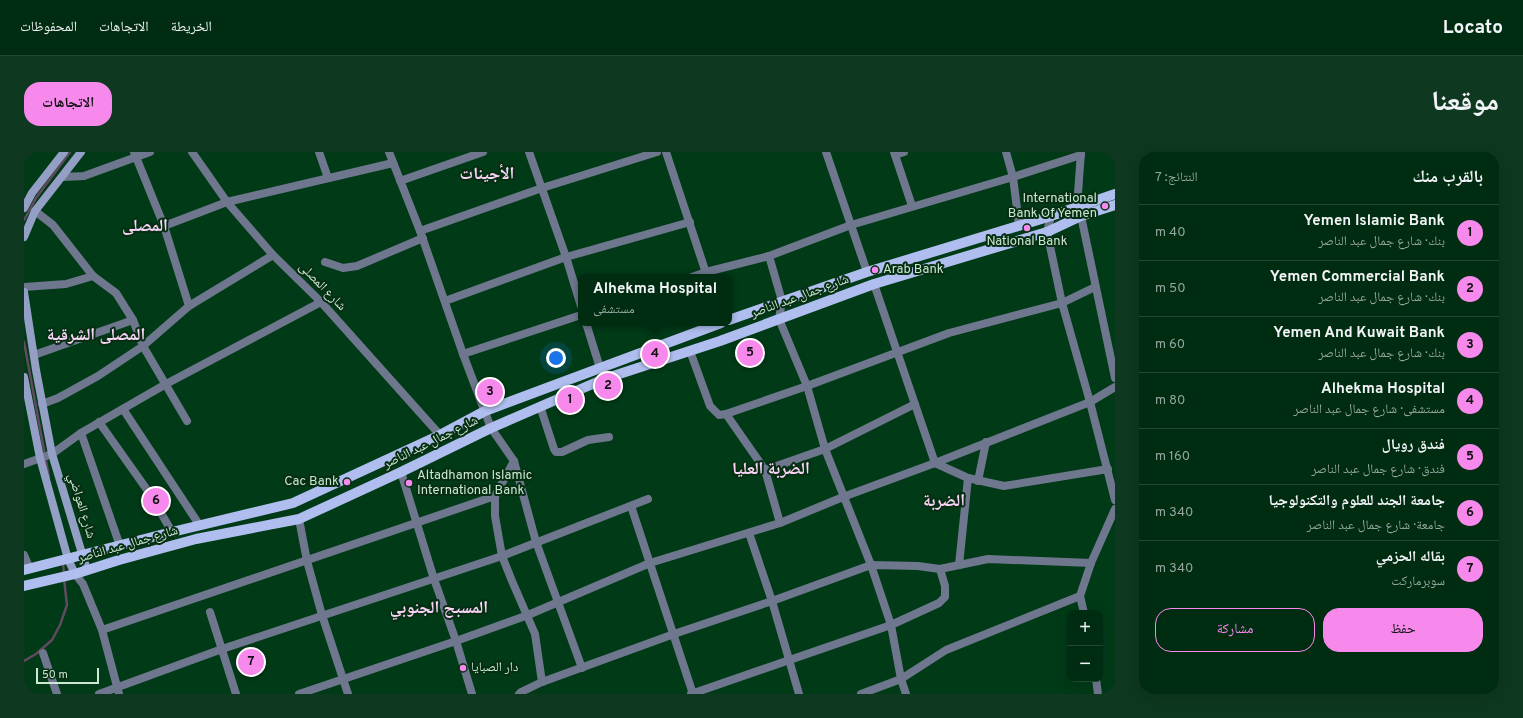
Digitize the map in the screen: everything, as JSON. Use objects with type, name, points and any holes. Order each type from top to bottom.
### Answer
[{"type":"main road","points":[[24,208],[32,192],[64,152]]},
{"type":"main road","points":[[24,237],[35,211],[82,152]]},
{"type":"main road","name":"شارع جمال عبد الناصر","points":[[24,586],[75,574],[196,539],[299,519],[401,472],[491,428],[604,379],[720,341],[874,284],[1047,232],[1079,212],[1115,194]]},
{"type":"main road","name":"شارع جمال عبد الناصر","points":[[732,319],[867,272],[1020,225],[1052,216],[1115,205]]},
{"type":"main road","name":"شارع العواضي","points":[[24,292],[42,404],[52,454],[87,570]]},
{"type":"main road","name":"شارع جمال عبد الناصر","points":[[27,569],[293,503],[440,435],[485,411],[713,326]]},
{"type":"main road","name":"شارع العواضي","points":[[24,377],[27,409],[68,559],[75,574]]},
{"type":"street","points":[[63,177],[84,176],[136,155],[150,152]]},
{"type":"street","name":"شارع المصلى","points":[[192,152],[227,202],[273,255],[321,302],[440,435]]},
{"type":"street","points":[[319,152],[328,178]]},
{"type":"street","points":[[390,152],[422,235],[463,354],[491,428],[514,461],[536,542],[582,668]]},
{"type":"street","points":[[400,181],[483,152]]},
{"type":"street","points":[[530,152],[578,296]]},
{"type":"street","points":[[325,262],[343,268],[357,266],[422,235],[542,188],[657,152]]},
{"type":"street","points":[[666,152],[706,274]]},
{"type":"street","points":[[826,152],[867,272]]},
{"type":"street","points":[[904,152],[894,153],[912,206]]},
{"type":"street","points":[[1006,152],[1013,177],[1020,225]]},
{"type":"street","points":[[709,274],[769,256],[851,225],[1013,177],[1081,153],[1079,212],[1115,378]]},
{"type":"street","points":[[136,155],[164,226],[189,306]]},
{"type":"street","points":[[164,226],[227,202],[393,163]]},
{"type":"street","points":[[35,211],[53,225],[93,276],[116,293],[133,320],[143,346],[187,421]]},
{"type":"street","points":[[1052,216],[1047,232],[1062,303],[1090,402],[1115,500]]},
{"type":"street","points":[[445,301],[566,257],[690,222]]},
{"type":"street","points":[[42,404],[58,398],[98,376],[143,346],[189,306],[273,255]]},
{"type":"street","points":[[769,256],[782,301],[778,319],[807,386],[824,449],[872,565],[891,625],[901,679],[906,694]]},
{"type":"street","points":[[24,287],[66,284],[93,276]]},
{"type":"street","points":[[874,284],[935,463],[968,478],[1004,486],[1108,469]]},
{"type":"street","points":[[690,351],[710,406],[719,415],[726,414],[807,386],[949,333],[1062,303],[1095,287]]},
{"type":"street","points":[[24,464],[52,454],[81,433],[166,384],[321,302]]},
{"type":"street","points":[[463,354],[578,316]]},
{"type":"street","points":[[34,355],[133,320]]},
{"type":"street","points":[[587,326],[600,368]]},
{"type":"street","points":[[299,694],[528,615],[650,564],[780,522],[1090,402],[1115,387]]},
{"type":"street","points":[[765,470],[824,449],[915,404]]},
{"type":"street","points":[[540,406],[556,452],[562,452],[588,440],[609,437]]},
{"type":"street","points":[[123,409],[200,526]]},
{"type":"street","points":[[726,414],[765,470],[780,522]]},
{"type":"street","points":[[99,422],[150,494],[172,532]]},
{"type":"street","points":[[81,433],[120,546]]},
{"type":"street","points":[[978,481],[986,442]]},
{"type":"street","points":[[514,461],[495,496],[495,516],[502,556],[535,634],[542,682]]},
{"type":"street","points":[[401,472],[472,694]]},
{"type":"street","points":[[959,565],[968,478]]},
{"type":"street","points":[[102,630],[495,496]]},
{"type":"street","points":[[99,694],[118,691],[222,649],[502,556],[648,499]]},
{"type":"street","points":[[631,506],[674,634],[692,694],[891,625],[939,603],[945,597],[945,586],[940,569]]},
{"type":"street","points":[[1083,610],[1080,596],[1091,563],[1115,509]]},
{"type":"street","points":[[299,519],[306,561],[322,616],[348,694]]},
{"type":"street","points":[[749,533],[772,601],[799,694]]},
{"type":"street","points":[[24,555],[27,569]]},
{"type":"street","points":[[517,693],[542,682],[674,634],[872,565],[918,566],[940,569],[988,559],[1091,563]]},
{"type":"street","points":[[83,584],[87,570]]},
{"type":"street","name":"شارع العواضي","points":[[75,574],[83,584],[102,630],[118,691]]},
{"type":"street","points":[[861,694],[901,679],[946,650],[1080,596]]},
{"type":"street","points":[[210,612],[236,694]]},
{"type":"street","points":[[43,653],[57,694]]},
{"type":"street","points":[[1096,682],[1098,694]]},
{"type":"waterway","points":[[24,220],[36,198],[70,152]]},
{"type":"waterway","points":[[24,342],[49,477]]},
{"type":"waterway","points":[[63,563],[64,574]]},
{"type":"waterway","points":[[24,661],[36,654],[52,640],[60,625],[67,605],[64,579]]},
{"type":"place","name":"International Bank Of Yemen","points":[[1105,206]]},
{"type":"place","name":"National Bank","points":[[1027,228]]},
{"type":"place","name":"Arab Bank","points":[[875,270]]},
{"type":"place","name":"فندق رويال","points":[[750,353]]},
{"type":"place","name":"Alhekma Hospital","points":[[655,354]]},
{"type":"place","name":"Yemen Commercial Bank","points":[[608,386]]},
{"type":"place","name":"Yemen And Kuwait Bank","points":[[490,392]]},
{"type":"place","name":"Yemen Islamic Bank","points":[[570,400]]},
{"type":"place","name":"Cac Bank","points":[[347,482]]},
{"type":"place","name":"Altadhamon Islamic International Bank","points":[[409,483]]},
{"type":"place","name":"جامعة الجند للعلوم والتكنولوجيا","points":[[156,501]]},
{"type":"place","name":"بقاله الحزمي","points":[[251,662]]},
{"type":"place","name":"دار الصبايا","points":[[463,668]]},
{"type":"district","name":"الأجينات","points":[[487,175]]},
{"type":"district","name":"المصلى","points":[[145,227]]},
{"type":"district","name":"المصلى الشرقية","points":[[96,336]]},
{"type":"district","name":"الضربة العليا","points":[[771,470]]},
{"type":"district","name":"الضربة","points":[[944,502]]},
{"type":"district","name":"المسبح الجنوبي","points":[[439,609]]}]
